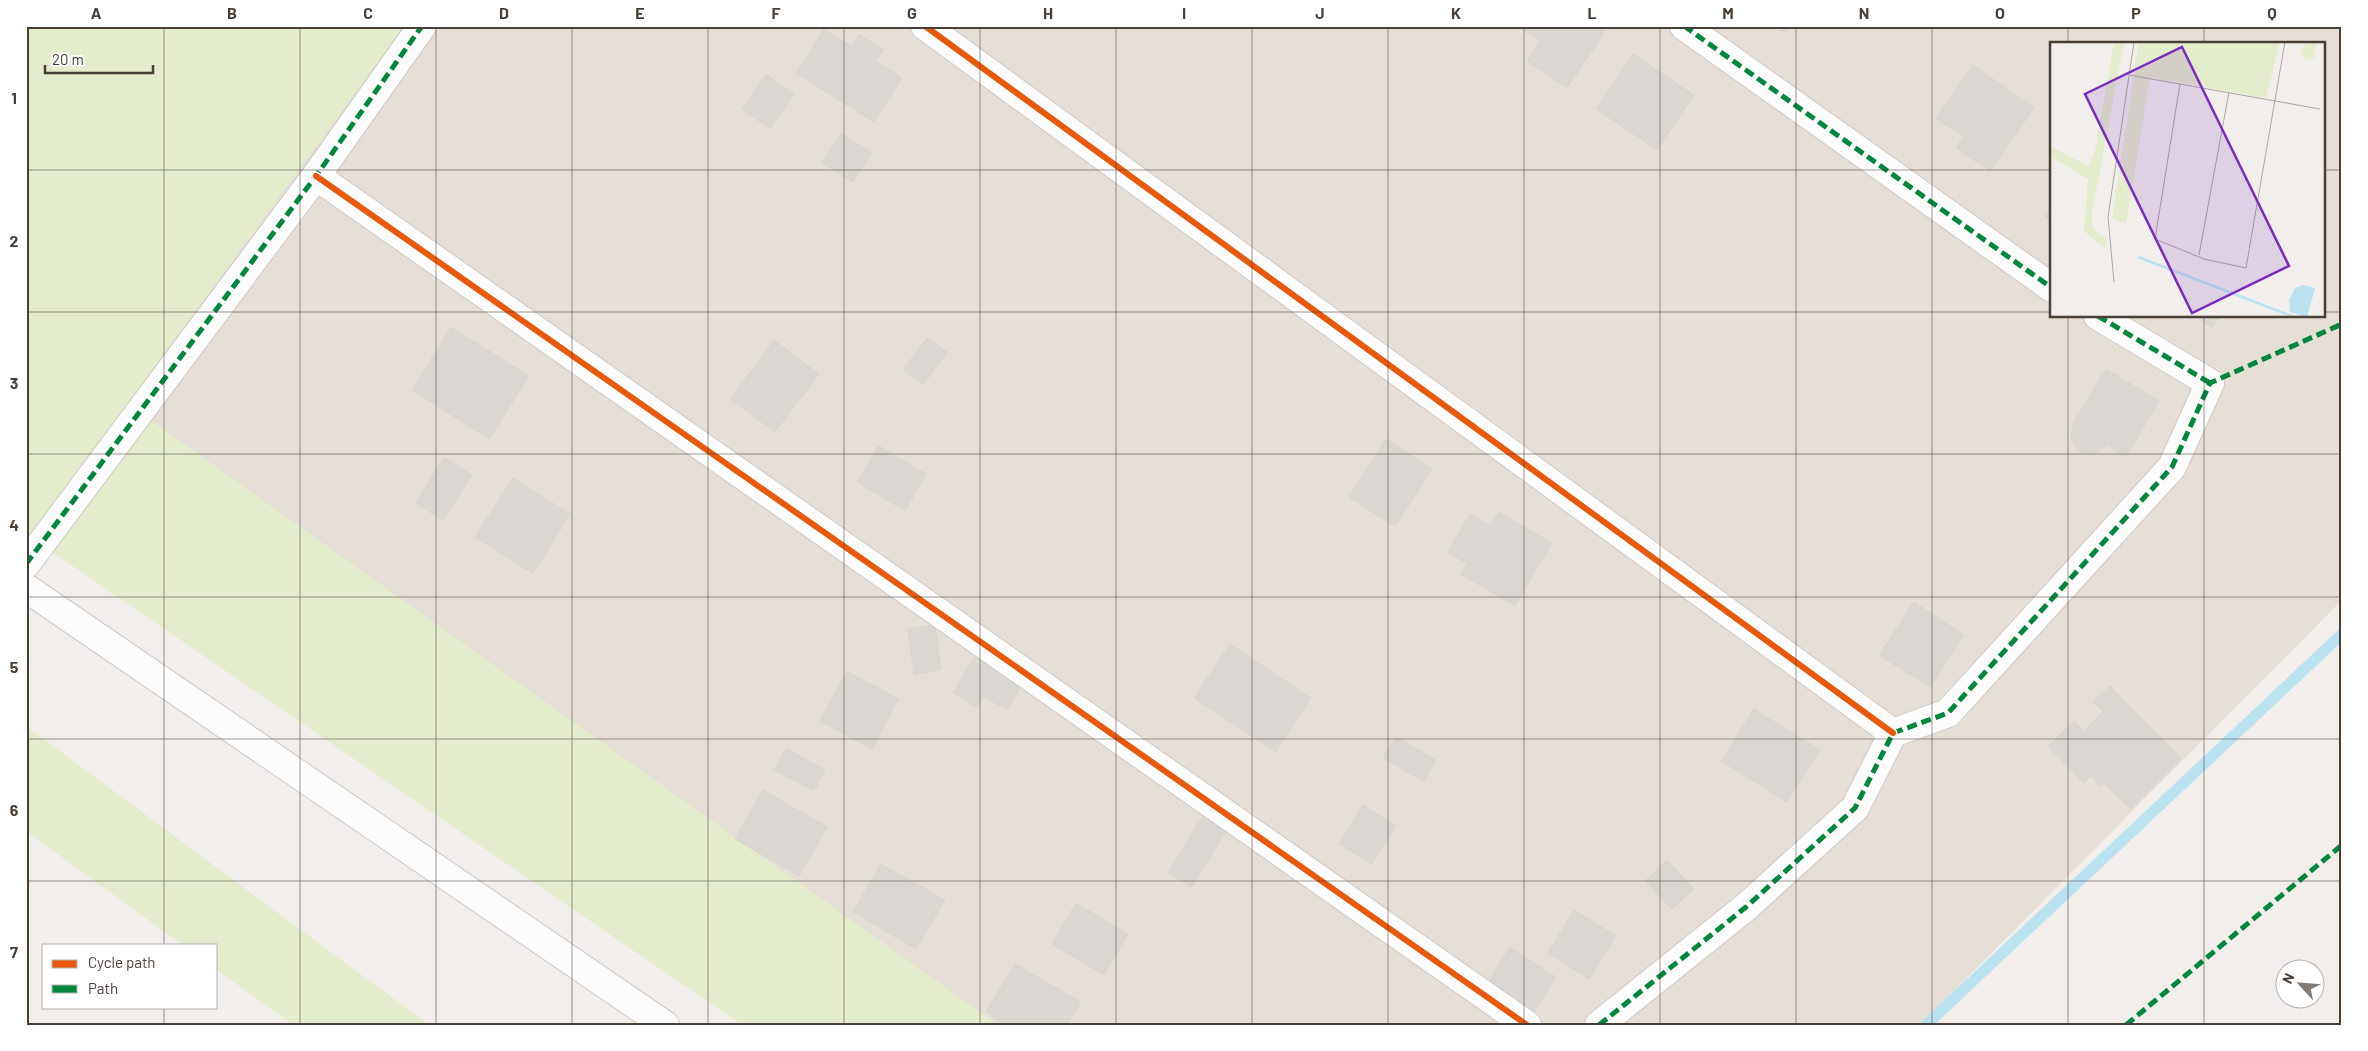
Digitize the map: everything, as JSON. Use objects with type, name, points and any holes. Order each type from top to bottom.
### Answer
[{"type":"street","points":[[26,564],[316,176],[422,26]]},
{"type":"street","points":[[925,26],[1893,734]]},
{"type":"street","points":[[1684,26],[2050,287]]},
{"type":"street","points":[[316,176],[1527,1025]]},
{"type":"street","points":[[1599,1025],[1746,907],[1855,808],[1893,734],[1948,713],[2172,466],[2210,383],[2101,318]]},
{"type":"street","points":[[26,588],[665,1025]]},
{"type":"shaded area","points":[[360,26],[2342,26],[2342,600],[1920,1025],[800,1025],[26,491],[26,161]]},
{"type":"green space","points":[[26,26],[404,26],[128,404],[998,1025],[742,1025],[26,534]]},
{"type":"green space","points":[[26,726],[429,1025],[293,1025],[218,970],[218,944],[182,944],[26,831]]},
{"type":"building","points":[[1517,26],[1608,27],[1567,88],[1527,61],[1539,41]]},
{"type":"building","points":[[1775,26],[1790,26],[1785,33]]},
{"type":"building","points":[[824,29],[851,46],[859,34],[883,50],[876,61],[902,78],[874,122],[796,73]]},
{"type":"building","points":[[1633,54],[1694,95],[1657,150],[1596,109]]},
{"type":"building","points":[[1973,65],[2034,108],[1990,171],[1956,148],[1963,137],[1936,118]]},
{"type":"building","points":[[766,74],[794,94],[770,129],[742,109]]},
{"type":"building","points":[[841,133],[872,153],[853,182],[822,163]]},
{"type":"building","points":[[2050,209],[2050,220],[2045,217]]},
{"type":"building","points":[[2199,318],[2219,318],[2212,328]]},
{"type":"building","points":[[451,327],[529,376],[489,439],[412,390]]},
{"type":"building","points":[[927,338],[947,352],[923,385],[903,370]]},
{"type":"building","points":[[774,340],[819,374],[775,432],[730,399]]},
{"type":"building","points":[[2106,369],[2159,401],[2126,457],[2107,445],[2096,453],[2083,453],[2077,449],[2071,438],[2073,424]]},
{"type":"building","points":[[1386,439],[1432,469],[1395,527],[1349,497]]},
{"type":"building","points":[[879,446],[926,474],[905,511],[857,482]]},
{"type":"building","points":[[444,457],[472,475],[443,521],[416,503]]},
{"type":"building","points":[[513,478],[570,514],[533,574],[475,537]]},
{"type":"building","points":[[1499,512],[1552,543],[1515,606],[1461,574],[1467,564],[1448,552],[1470,514],[1490,526]]},
{"type":"building","points":[[1914,602],[1964,635],[1930,687],[1879,655]]},
{"type":"building","points":[[935,625],[941,670],[914,674],[908,629]]},
{"type":"building","points":[[1230,644],[1311,698],[1276,752],[1194,698]]},
{"type":"building","points":[[974,657],[1022,685],[1007,710],[983,696],[976,707],[953,693]]},
{"type":"building","points":[[847,671],[898,699],[872,749],[820,721]]},
{"type":"building","points":[[2110,686],[2181,758],[2131,809],[2104,783],[2101,786],[2091,776],[2084,783],[2048,746],[2074,721],[2084,731],[2103,711],[2093,702]]},
{"type":"building","points":[[1754,709],[1820,750],[1787,802],[1721,761]]},
{"type":"building","points":[[1396,737],[1436,760],[1424,782],[1383,758]]},
{"type":"building","points":[[786,748],[825,770],[814,791],[774,770]]},
{"type":"building","points":[[763,790],[827,827],[799,876],[735,839]]},
{"type":"building","points":[[1363,805],[1396,826],[1372,864],[1339,844]]},
{"type":"building","points":[[1202,817],[1226,831],[1192,887],[1168,873]]},
{"type":"building","points":[[1667,860],[1694,889],[1672,909],[1645,881]]},
{"type":"building","points":[[881,864],[945,900],[916,949],[853,912]]},
{"type":"building","points":[[1076,903],[1128,934],[1104,975],[1052,944]]},
{"type":"building","points":[[1574,910],[1616,936],[1589,979],[1548,953]]},
{"type":"building","points":[[1510,947],[1556,977],[1534,1012],[1488,982]]},
{"type":"building","points":[[1015,964],[1081,1002],[1067,1025],[1007,1025],[986,1012]]},
{"type":"waterway","points":[[1926,1025],[2342,634]]},
{"type":"marked path","points":[[26,564],[316,176],[422,26]]},
{"type":"marked path","points":[[1684,26],[2050,287]]},
{"type":"marked path","points":[[2101,318],[2210,383]]},
{"type":"marked path","points":[[1599,1025],[1746,907],[1855,808],[1893,733],[1948,713],[2172,467],[2210,383],[2342,324]]},
{"type":"marked path","points":[[2126,1025],[2342,845]]},
{"type":"cycle path","points":[[925,26],[1893,733]]},
{"type":"cycle path","points":[[316,176],[1527,1025]]}]
